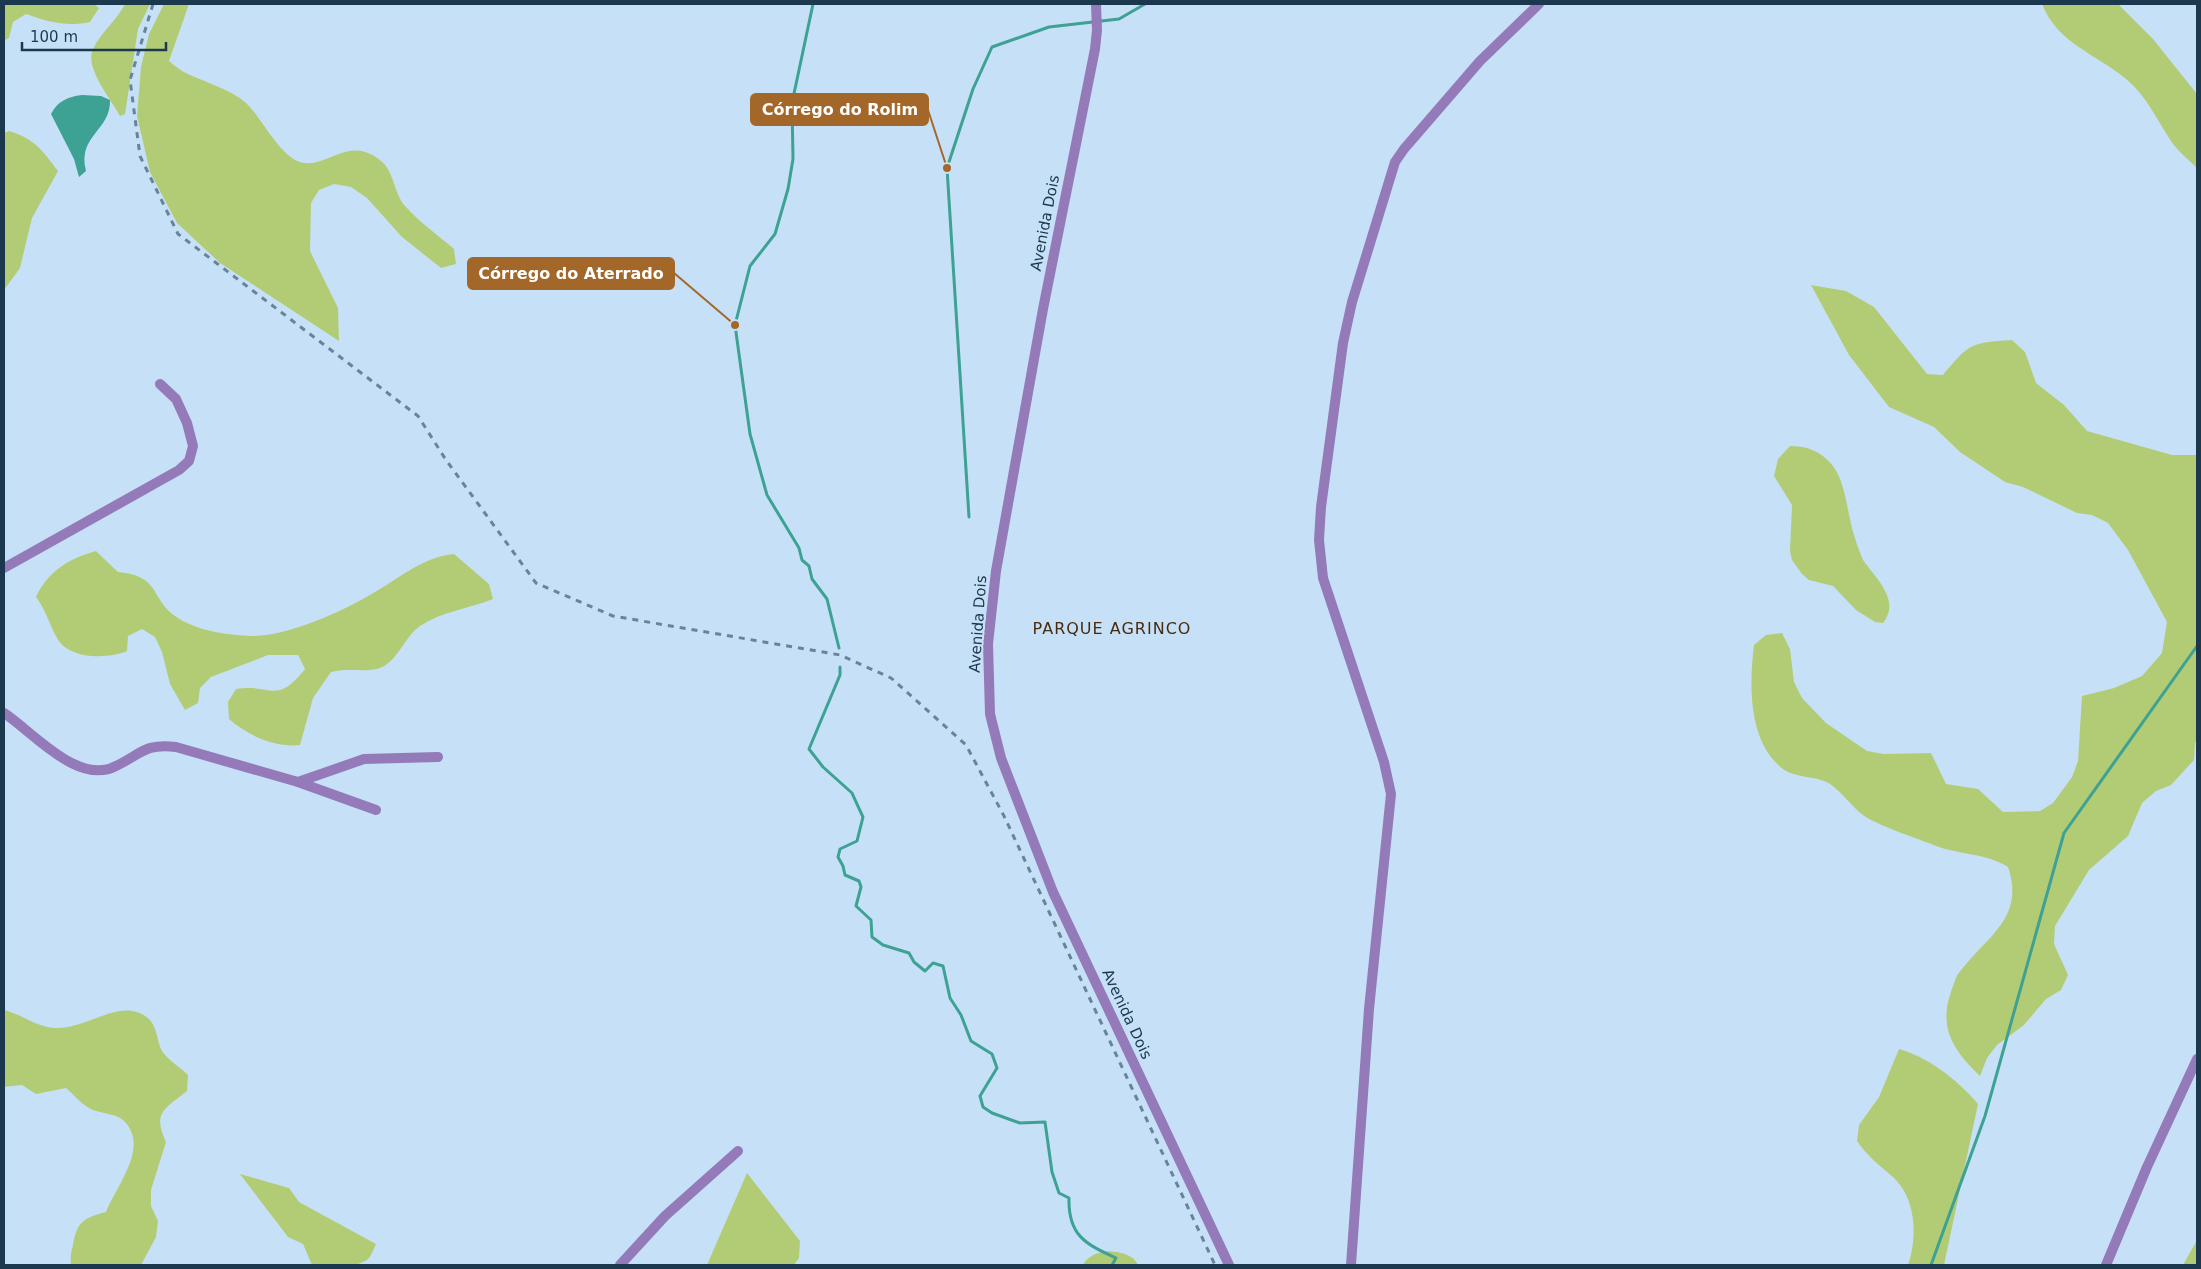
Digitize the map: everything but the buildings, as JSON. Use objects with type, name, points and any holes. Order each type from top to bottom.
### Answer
[{"type":"street","name":"Avenida Dois","points":[[1096,4],[1097,28],[1095,49],[1043,308],[996,571],[988,644],[990,714],[1001,758],[1053,892],[1229,1265]]},
{"type":"street","points":[[1351,1265],[1369,1009],[1391,794],[1384,762],[1323,578],[1320,562],[1321,507],[1344,343],[1352,302],[1395,162],[1470,72],[1539,4]]},
{"type":"street","points":[[4,568],[179,470],[189,461],[192,446],[187,423],[176,399],[160,384]]},
{"type":"street","points":[[4,713],[58,756],[86,769],[102,771],[115,767],[146,747],[159,745],[176,747],[298,782],[376,810]]},
{"type":"street","points":[[298,782],[364,759],[377,757],[438,757]]},
{"type":"street","points":[[2106,1265],[2139,1185],[2197,1059]]},
{"type":"street","points":[[620,1265],[671,1210],[738,1151]]},
{"type":"shaded area","points":[[4,4],[94,4],[99,8],[90,22],[73,24],[58,23],[26,14],[13,22],[9,38],[4,41]]},
{"type":"shaded area","points":[[125,4],[150,4],[138,29],[125,114],[120,116],[95,74],[91,56],[96,43]]},
{"type":"shaded area","points":[[164,4],[189,4],[169,61],[185,73],[240,98],[252,110],[285,152],[300,162],[310,163],[347,151],[358,150],[380,160],[389,170],[398,195],[405,206],[422,223],[454,249],[456,264],[441,268],[402,237],[367,198],[351,187],[334,184],[319,190],[311,203],[310,251],[338,308],[339,341],[220,263],[177,223],[150,172],[137,116],[141,67],[149,34]]},
{"type":"shaded area","points":[[2042,4],[2118,4],[2153,39],[2197,94],[2197,168],[2173,144],[2140,93],[2126,79],[2067,38],[2049,18]]},
{"type":"shaded area","points":[[82,95],[101,96],[110,100],[109,110],[105,119],[86,149],[84,159],[86,171],[79,177],[74,159],[51,114],[64,100]]},
{"type":"shaded area","points":[[9,131],[18,134],[37,146],[58,171],[32,218],[20,268],[4,290],[4,133]]},
{"type":"shaded area","points":[[1811,285],[1846,291],[1874,307],[1927,374],[1943,375],[1959,356],[1979,344],[2012,340],[2025,352],[2036,383],[2064,405],[2087,431],[2172,455],[2197,455],[2197,740],[2195,743],[2194,760],[2171,785],[2156,791],[2142,803],[2128,836],[2089,870],[2055,926],[2054,944],[2068,975],[2061,990],[2046,999],[2024,1025],[1997,1045],[1987,1058],[1980,1076],[1956,1048],[1951,1038],[1946,1017],[1947,1005],[1958,974],[2000,926],[2007,914],[2011,901],[2012,885],[2008,867],[1991,859],[1936,846],[1898,832],[1863,815],[1839,791],[1825,781],[1794,774],[1783,769],[1771,758],[1757,729],[1752,695],[1754,645],[1766,635],[1782,633],[1790,649],[1794,682],[1802,698],[1826,723],[1867,751],[1884,754],[1931,753],[1946,784],[1978,789],[2003,812],[2040,811],[2053,803],[2072,777],[2078,761],[2082,696],[2114,688],[2142,676],[2162,653],[2167,622],[2128,550],[2108,523],[2092,515],[2077,513],[2023,487],[2005,482],[1960,452],[1934,427],[1889,407],[1849,355]]},
{"type":"shaded area","points":[[1790,446],[1808,448],[1819,453],[1833,466],[1838,474],[1844,491],[1852,529],[1863,560],[1877,578],[1888,598],[1889,611],[1883,623],[1875,622],[1856,610],[1833,586],[1809,580],[1792,560],[1790,551],[1792,505],[1774,476],[1778,459]]},
{"type":"shaded area","points":[[96,551],[118,572],[142,578],[153,589],[167,609],[183,621],[202,629],[232,635],[266,635],[297,628],[357,602],[420,564],[454,554],[489,584],[493,599],[447,614],[420,626],[390,662],[384,666],[372,670],[331,672],[313,698],[300,745],[281,744],[262,739],[236,725],[229,719],[228,702],[236,689],[248,688],[273,691],[287,687],[305,669],[298,655],[268,655],[211,677],[200,688],[198,703],[185,710],[170,684],[162,652],[155,637],[142,629],[128,636],[127,651],[119,654],[89,656],[79,654],[63,645],[57,638],[36,597],[53,573],[77,557]]},
{"type":"shaded area","points":[[4,1010],[41,1025],[54,1028],[79,1024],[116,1012],[128,1011],[139,1013],[152,1022],[162,1051],[188,1075],[187,1091],[167,1107],[161,1117],[160,1124],[166,1142],[151,1190],[151,1206],[158,1221],[156,1237],[141,1265],[71,1265],[72,1250],[79,1226],[92,1216],[106,1212],[129,1166],[134,1142],[131,1130],[120,1118],[89,1108],[66,1088],[36,1094],[22,1085],[4,1087]]},
{"type":"shaded area","points":[[1899,1049],[1921,1058],[1942,1070],[1978,1104],[1944,1265],[1908,1265],[1914,1230],[1913,1218],[1906,1196],[1901,1186],[1893,1177],[1869,1156],[1857,1141],[1859,1125],[1879,1097]]},
{"type":"shaded area","points":[[747,1173],[800,1241],[799,1258],[794,1265],[707,1265]]},
{"type":"shaded area","points":[[240,1174],[289,1188],[299,1202],[376,1244],[370,1256],[367,1260],[353,1265],[312,1265],[303,1244],[288,1237]]},
{"type":"shaded area","points":[[2197,1240],[2197,1265],[2183,1265]]},
{"type":"shaded area","points":[[1108,1251],[1129,1256],[1138,1265],[1083,1265],[1093,1255]]},
{"type":"waterway","points":[[813,4],[792,103],[793,159],[788,189],[775,234],[750,266],[735,325],[750,434],[767,495],[799,548],[802,560],[809,566],[812,579],[827,599],[839,648]]},
{"type":"waterway","points":[[969,517],[947,168],[973,89],[992,47],[1049,27],[1119,19],[1145,4]]},
{"type":"waterway","points":[[1931,1265],[1985,1116],[2064,833],[2197,646]]},
{"type":"waterway","points":[[840,667],[840,675],[809,749],[823,767],[852,793],[863,817],[857,841],[840,849],[838,857],[845,875],[859,881],[861,887],[856,906],[871,920],[872,937],[883,945],[909,953],[914,962],[925,971],[933,963],[943,966],[950,998],[961,1015],[971,1041],[992,1054],[997,1068],[980,1096],[983,1107],[992,1113],[1020,1123],[1045,1122],[1052,1172],[1059,1193],[1069,1198],[1069,1211],[1075,1230],[1087,1243],[1116,1258],[1112,1265]]},
{"type":"railway","points":[[153,4],[130,80],[140,156],[178,234],[418,416],[446,460],[536,583],[613,616],[840,655],[891,678],[966,745],[1004,816],[1215,1265]]},
{"type":"place","name":"Córrego do Rolim","points":[[947,168]]},
{"type":"place","name":"Córrego do Aterrado","points":[[735,325]]},
{"type":"district","name":"PARQUE AGRINCO","points":[[1112,628]]}]
